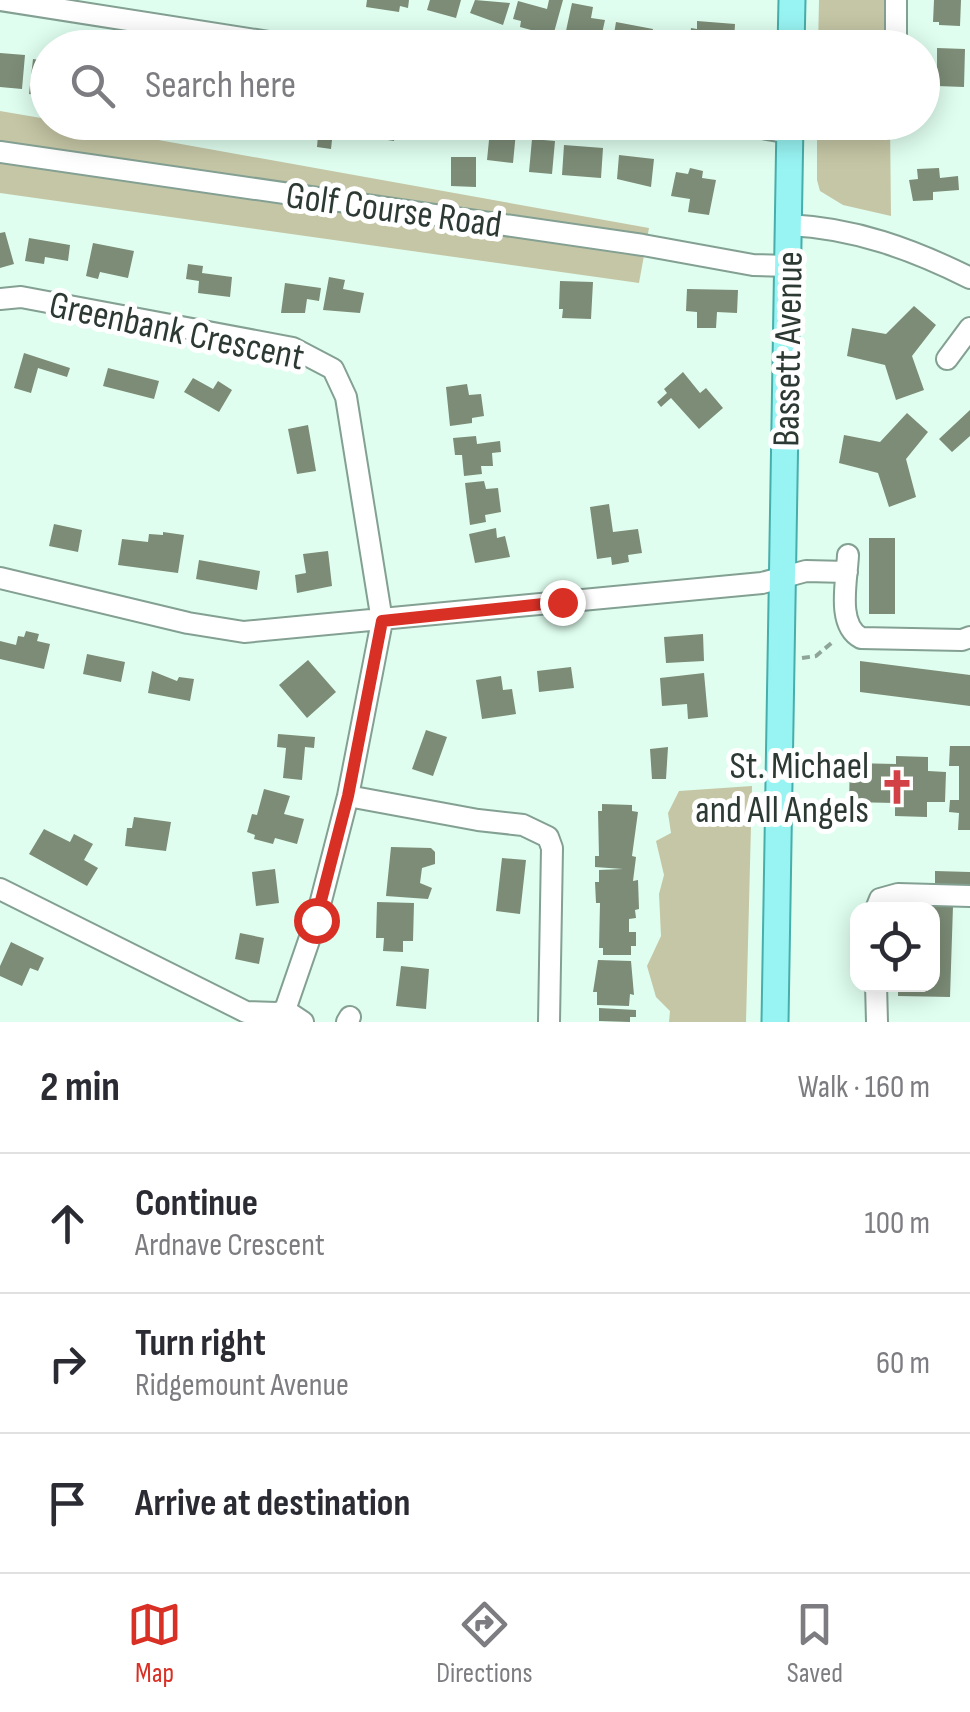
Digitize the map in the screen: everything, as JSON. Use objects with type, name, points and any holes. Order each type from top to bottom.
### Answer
[{"type":"main road","points":[[791,30],[792,0]]},
{"type":"main road","name":"Bassett Avenue","points":[[775,1022],[790,140]]},
{"type":"street","points":[[0,0],[192,30]]},
{"type":"street","points":[[896,0],[896,30]]},
{"type":"street","name":"Golf Course Road","points":[[0,152],[643,245],[753,265],[788,266]]},
{"type":"street","points":[[789,225],[844,230],[876,238],[970,278]]},
{"type":"street","name":"Greenbank Crescent","points":[[0,299],[21,297],[293,348],[333,368],[346,397],[382,621]]},
{"type":"street","points":[[947,359],[969,332]]},
{"type":"street","points":[[0,578],[188,623],[244,632],[762,583],[848,564],[846,623],[854,634],[861,638],[943,640],[970,636]]},
{"type":"street","points":[[0,890],[246,1012],[277,1014],[285,1010],[316,920],[348,796],[382,621]]},
{"type":"street","points":[[348,796],[478,820],[523,824],[548,837],[552,848],[549,1022]]},
{"type":"street","points":[[879,902],[898,894],[970,896]]},
{"type":"street","points":[[876,992],[877,1022]]},
{"type":"street","points":[[285,1010],[304,1022]]},
{"type":"path","points":[[802,658],[816,656],[839,637]]},
{"type":"green space","points":[[819,0],[889,0],[890,30],[818,30]]},
{"type":"green space","points":[[0,111],[30,116],[30,140],[159,140],[649,228],[639,283],[0,193]]},
{"type":"green space","points":[[817,140],[890,140],[891,216],[843,205],[820,191]]},
{"type":"green space","points":[[752,786],[746,1022],[669,1022],[670,1011],[656,997],[647,966],[661,936],[659,894],[664,875],[656,841],[671,833],[668,813],[679,791]]},
{"type":"building","points":[[367,0],[409,0],[408,8],[400,6],[399,12],[366,7]]},
{"type":"building","points":[[430,0],[461,0],[456,18],[427,10]]},
{"type":"building","points":[[475,0],[510,3],[503,25],[470,13]]},
{"type":"building","points":[[549,0],[563,0],[555,30],[531,30],[520,27],[521,21],[513,19],[518,1],[547,9]]},
{"type":"building","points":[[934,0],[961,0],[960,26],[933,22]]},
{"type":"building","points":[[572,3],[593,7],[591,18],[605,20],[603,30],[566,30]]},
{"type":"building","points":[[697,21],[735,24],[735,30],[691,30],[697,29]]},
{"type":"building","points":[[616,22],[653,29],[653,30],[615,30]]},
{"type":"building","points":[[940,48],[965,49],[964,87],[940,86]]},
{"type":"building","points":[[0,53],[25,55],[22,89],[0,87]]},
{"type":"building","points":[[318,140],[332,140],[331,149],[317,147]]},
{"type":"building","points":[[489,140],[515,140],[513,163],[487,160]]},
{"type":"building","points":[[532,140],[555,141],[552,174],[529,172]]},
{"type":"building","points":[[564,145],[603,148],[601,178],[562,175]]},
{"type":"building","points":[[619,155],[654,159],[651,187],[617,179]]},
{"type":"building","points":[[451,157],[476,157],[476,187],[451,186]]},
{"type":"building","points":[[690,168],[703,171],[702,178],[716,180],[709,215],[688,212],[690,199],[671,196],[676,172],[688,174]]},
{"type":"building","points":[[939,168],[940,178],[958,176],[959,190],[933,192],[933,200],[913,201],[909,180],[918,179],[917,169]]},
{"type":"building","points":[[5,232],[14,264],[0,268],[0,233]]},
{"type":"building","points":[[29,238],[70,245],[68,261],[45,257],[44,264],[25,261]]},
{"type":"building","points":[[93,243],[134,251],[128,278],[100,272],[98,279],[86,276]]},
{"type":"building","points":[[188,264],[203,266],[202,273],[232,277],[230,297],[198,293],[199,281],[186,279]]},
{"type":"building","points":[[329,277],[345,280],[343,289],[364,293],[360,313],[323,310]]},
{"type":"building","points":[[560,281],[593,282],[591,319],[562,318]]},
{"type":"building","points":[[285,283],[321,288],[319,301],[307,299],[305,313],[281,313]]},
{"type":"building","points":[[687,289],[738,290],[737,313],[717,312],[716,328],[697,328],[697,312],[686,311]]},
{"type":"building","points":[[914,306],[936,325],[912,356],[924,390],[896,400],[885,365],[847,356],[852,328],[886,334]]},
{"type":"building","points":[[24,353],[70,368],[67,377],[38,368],[31,393],[14,388]]},
{"type":"building","points":[[108,368],[159,381],[154,399],[103,386]]},
{"type":"building","points":[[683,372],[700,393],[706,388],[723,408],[699,429],[671,398],[661,407],[657,402],[667,393],[664,389]]},
{"type":"building","points":[[193,378],[213,389],[218,381],[232,390],[219,412],[184,392]]},
{"type":"building","points":[[467,384],[469,395],[481,394],[484,416],[472,418],[472,423],[450,426],[446,387]]},
{"type":"building","points":[[970,410],[970,436],[952,452],[939,439]]},
{"type":"building","points":[[907,413],[928,432],[906,459],[916,497],[889,507],[878,473],[839,463],[844,435],[880,442]]},
{"type":"building","points":[[308,425],[316,471],[297,474],[288,429]]},
{"type":"building","points":[[476,436],[477,444],[500,441],[501,452],[492,453],[493,466],[481,466],[482,474],[464,476],[462,455],[455,455],[453,438]]},
{"type":"building","points":[[484,481],[486,489],[498,488],[501,512],[485,515],[486,522],[470,525],[465,483]]},
{"type":"building","points":[[609,504],[613,532],[638,529],[642,553],[628,555],[629,562],[612,565],[611,557],[597,559],[590,507]]},
{"type":"building","points":[[54,524],[82,530],[78,552],[49,546]]},
{"type":"building","points":[[496,528],[497,538],[505,536],[510,557],[475,563],[469,534]]},
{"type":"building","points":[[149,534],[184,535],[178,573],[118,565],[122,539],[148,542]]},
{"type":"building","points":[[869,538],[895,538],[895,614],[869,614]]},
{"type":"building","points":[[328,551],[332,586],[297,593],[295,575],[306,573],[303,554]]},
{"type":"building","points":[[199,560],[260,571],[257,590],[196,579]]},
{"type":"building","points":[[26,631],[39,634],[37,641],[50,644],[44,669],[0,659],[0,641],[16,645],[18,636],[24,637]]},
{"type":"building","points":[[703,634],[704,661],[666,663],[664,637]]},
{"type":"building","points":[[87,654],[125,662],[121,682],[83,674]]},
{"type":"building","points":[[308,660],[336,692],[307,718],[279,685]]},
{"type":"building","points":[[860,661],[970,675],[970,706],[860,692]]},
{"type":"building","points":[[571,667],[574,688],[539,692],[537,671]]},
{"type":"building","points":[[152,671],[177,681],[179,677],[194,679],[190,701],[148,693]]},
{"type":"building","points":[[704,673],[708,717],[688,719],[687,704],[662,706],[660,678]]},
{"type":"building","points":[[501,676],[503,690],[512,689],[516,714],[482,719],[476,680]]},
{"type":"building","points":[[426,730],[447,737],[433,776],[412,769]]},
{"type":"building","points":[[278,734],[315,737],[314,748],[305,747],[302,780],[283,778],[286,748],[277,747]]},
{"type":"building","points":[[950,746],[970,746],[970,830],[958,830],[959,813],[949,812],[950,800],[959,800],[959,766],[949,766]]},
{"type":"building","points":[[668,747],[666,779],[652,779],[650,749]]},
{"type":"building","name":"St. Michael and All Angels","points":[[896,756],[928,757],[928,771],[946,772],[945,802],[927,802],[927,817],[895,816],[895,803],[849,802],[850,763],[896,764]]},
{"type":"building","points":[[264,789],[290,796],[284,814],[304,819],[297,844],[275,838],[273,844],[254,839],[255,835],[247,832],[252,814],[257,815]]},
{"type":"building","points":[[602,804],[632,805],[632,811],[638,812],[632,856],[636,857],[633,881],[638,880],[639,909],[635,910],[636,918],[629,919],[629,932],[636,932],[631,955],[603,955],[603,948],[599,948],[600,903],[596,903],[595,882],[599,882],[599,870],[623,869],[595,867],[595,856],[599,856],[598,811],[602,811]]},
{"type":"building","points":[[134,817],[171,822],[166,851],[125,846],[127,828],[132,828]]},
{"type":"building","points":[[44,829],[70,842],[74,834],[93,844],[84,860],[98,868],[87,886],[29,854]]},
{"type":"building","points":[[391,847],[431,848],[435,852],[435,864],[422,868],[420,883],[432,888],[428,899],[386,896]]},
{"type":"building","points":[[502,858],[526,860],[520,914],[496,911]]},
{"type":"building","points":[[275,869],[279,903],[256,906],[252,872]]},
{"type":"building","points":[[935,871],[970,872],[970,886],[935,885]]},
{"type":"building","points":[[377,902],[414,903],[413,941],[403,941],[403,952],[383,951],[384,938],[376,938]]},
{"type":"building","points":[[940,906],[953,906],[950,997],[898,996],[898,992],[940,992]]},
{"type":"building","points":[[240,933],[264,938],[259,964],[235,959]]},
{"type":"building","points":[[11,942],[44,958],[38,971],[30,968],[22,986],[0,976],[0,966]]},
{"type":"building","points":[[598,960],[631,961],[634,995],[630,994],[629,1006],[597,1005],[597,992],[593,992]]},
{"type":"building","points":[[401,966],[429,969],[426,1009],[396,1006]]},
{"type":"building","points":[[599,1008],[636,1010],[636,1017],[630,1017],[630,1022],[599,1021]]},
{"type":"place","name":"St. Michael and All Angels","points":[[897,787]]},
{"type":"route","points":[[316,920],[348,796],[382,621],[562,602]]}]
